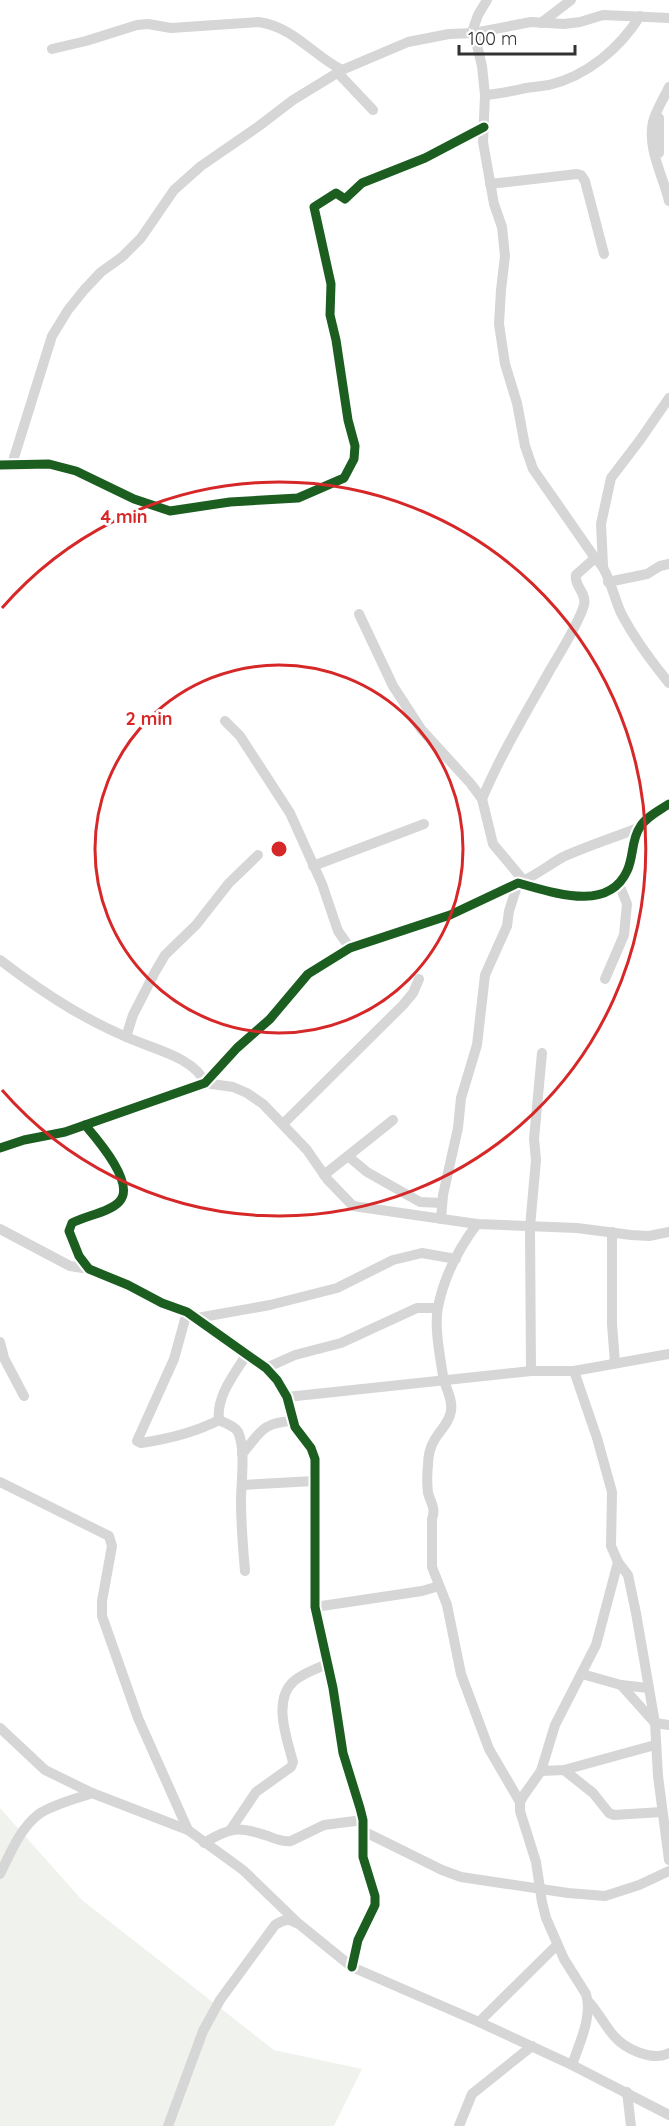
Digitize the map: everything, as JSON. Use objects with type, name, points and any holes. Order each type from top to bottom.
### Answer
[{"type":"street","points":[[487,0],[475,22],[474,33],[482,66],[485,95],[483,142],[490,184],[502,227],[506,256],[499,324],[505,364],[525,446],[533,469],[599,562],[632,633],[669,683]]},
{"type":"street","points":[[541,22],[571,0]]},
{"type":"street","points":[[484,127],[425,158],[362,183],[345,199],[336,193],[314,207],[330,284],[330,315],[348,420],[355,446],[354,459],[344,478],[298,498],[230,502],[170,511],[134,499],[76,471],[49,464],[6,464],[52,336],[68,310],[101,272],[122,257],[141,238],[174,190],[201,166],[260,126],[293,100],[340,72],[408,42],[531,22],[564,24],[580,22],[603,15],[669,18]]},
{"type":"street","points":[[485,95],[548,85],[582,72],[600,61],[628,35],[640,16]]},
{"type":"street","points":[[52,49],[137,25],[148,24],[171,28],[269,23],[283,29],[340,72],[373,110]]},
{"type":"street","points":[[669,87],[654,120],[651,135],[669,201]]},
{"type":"street","points":[[490,184],[577,174],[581,176],[585,182],[604,254]]},
{"type":"street","points":[[599,562],[602,524],[611,478],[669,398]]},
{"type":"street","points":[[482,799],[511,738],[568,639],[584,604],[584,595],[575,580],[576,575],[599,562]]},
{"type":"street","points":[[608,582],[647,574],[660,566],[669,564]]},
{"type":"street","points":[[359,614],[393,686],[421,729],[482,799],[493,844],[521,882],[562,894],[584,896],[608,893],[619,884],[627,872],[638,828],[669,804]]},
{"type":"street","points":[[225,721],[240,736],[290,813],[322,884],[338,931],[350,948]]},
{"type":"street","points":[[313,866],[424,824]]},
{"type":"street","points":[[205,1083],[237,1048],[270,1019],[308,974],[350,948],[450,915],[521,882],[564,857],[638,828]]},
{"type":"street","points":[[126,1037],[133,1015],[165,955],[196,925],[229,883],[258,855]]},
{"type":"street","points":[[441,1219],[451,1152],[458,1128],[461,1098],[477,1045],[485,975],[507,926],[509,911],[521,882]]},
{"type":"street","points":[[605,978],[624,935],[627,904],[619,884]]},
{"type":"street","points":[[0,960],[66,1008],[126,1037],[182,1060],[202,1075],[205,1083]]},
{"type":"street","points":[[284,1124],[404,1005],[419,979]]},
{"type":"street","points":[[531,1371],[530,1227],[536,1160],[534,1139],[542,1053]]},
{"type":"street","points":[[0,1148],[24,1140],[53,1136],[205,1083],[233,1087],[263,1104],[308,1150],[324,1175],[353,1206],[477,1224],[577,1228],[649,1236],[666,1231]]},
{"type":"street","points":[[324,1175],[393,1120]]},
{"type":"street","points":[[85,1125],[119,1171],[123,1185],[119,1202],[77,1220],[69,1227],[70,1236],[79,1256],[89,1269]]},
{"type":"street","points":[[348,1157],[367,1172],[420,1202],[442,1203]]},
{"type":"street","points":[[477,1224],[465,1240],[445,1282],[437,1308],[443,1379],[451,1398],[451,1411],[446,1424],[431,1446],[428,1467],[428,1491],[435,1513],[432,1519],[432,1567],[447,1605],[461,1674],[469,1699],[489,1749],[510,1789],[520,1802]]},
{"type":"street","points":[[0,1229],[70,1266],[89,1269],[192,1315],[266,1368],[277,1380],[287,1397],[293,1413],[293,1421],[311,1448],[315,1459],[315,1607],[343,1753],[363,1825],[363,1857],[375,1896],[375,1905],[358,1940],[352,1967]]},
{"type":"street","points":[[612,1232],[612,1324],[615,1363]]},
{"type":"street","points":[[192,1315],[270,1305],[337,1288],[393,1260],[422,1253],[456,1259]]},
{"type":"street","points":[[266,1368],[295,1355],[341,1343],[417,1308],[437,1308]]},
{"type":"street","points":[[192,1315],[137,1441],[141,1443],[182,1435],[219,1420]]},
{"type":"street","points":[[0,1346],[24,1396]]},
{"type":"street","points":[[219,1420],[220,1404],[230,1381],[247,1354]]},
{"type":"street","points":[[287,1397],[531,1371],[574,1371],[669,1354]]},
{"type":"street","points":[[574,1371],[597,1438],[612,1492],[611,1546],[630,1581],[656,1724],[655,1745],[669,1860]]},
{"type":"street","points":[[219,1420],[234,1427],[238,1432],[242,1454],[241,1503],[245,1571]]},
{"type":"street","points":[[242,1454],[267,1425],[273,1422],[293,1421]]},
{"type":"street","points":[[242,1485],[314,1481]]},
{"type":"street","points":[[0,1482],[110,1536],[112,1546],[102,1601],[102,1616],[138,1718],[188,1830]]},
{"type":"street","points":[[618,1562],[596,1644],[565,1703],[555,1725],[541,1771],[520,1802],[520,1811],[536,1862],[546,1918],[557,1944],[589,2002],[620,2042],[655,2057],[669,2053]]},
{"type":"street","points":[[315,1607],[422,1591],[439,1586]]},
{"type":"street","points":[[231,1829],[256,1792],[264,1784],[291,1767],[282,1708],[288,1688],[294,1681],[327,1664]]},
{"type":"street","points":[[582,1674],[621,1685],[648,1688]]},
{"type":"street","points":[[621,1685],[656,1724],[669,1725]]},
{"type":"street","points":[[0,1728],[45,1770],[92,1792],[188,1830],[243,1869],[299,1924],[352,1967],[572,2064],[669,2115]]},
{"type":"street","points":[[541,1771],[564,1770],[655,1745]]},
{"type":"street","points":[[564,1770],[593,1793],[609,1813],[620,1816],[662,1812]]},
{"type":"street","points":[[0,1874],[31,1821],[41,1813],[92,1792]]},
{"type":"street","points":[[204,1843],[225,1830],[231,1829],[256,1832],[285,1842],[324,1825],[363,1825],[442,1870],[461,1877],[576,1894],[605,1896],[639,1885],[669,1870]]},
{"type":"street","points":[[168,2126],[199,2039],[220,2000],[275,1925],[290,1920],[299,1924]]},
{"type":"street","points":[[479,2022],[557,1944]]},
{"type":"street","points":[[572,2064],[587,2017],[589,2002]]},
{"type":"street","points":[[459,2126],[472,2094],[532,2046]]},
{"type":"street","points":[[627,2092],[631,2126]]},
{"type":"shaded area","points":[[0,1808],[82,1900],[274,2050],[362,2069],[334,2126],[0,2126]]},
{"type":"cycle path","points":[[0,465],[49,464],[76,471],[134,499],[170,511],[230,502],[298,498],[344,478],[354,459],[355,446],[348,420],[330,315],[331,284],[314,207],[336,193],[345,199],[362,183],[425,158],[484,127]]},
{"type":"cycle path","points":[[0,1148],[24,1140],[65,1132],[205,1083],[237,1048],[270,1019],[308,974],[350,948],[450,915],[518,883],[578,896],[593,896],[607,892],[618,884],[627,871],[635,837],[640,827],[649,817],[669,804]]},
{"type":"cycle path","points":[[85,1125],[113,1162],[123,1184],[123,1194],[119,1202],[110,1209],[72,1223],[69,1231],[79,1256],[89,1269],[128,1285],[162,1303],[187,1312],[266,1368],[277,1380],[287,1397],[295,1427],[311,1448],[315,1459],[315,1607],[333,1688],[343,1753],[363,1820],[363,1857],[375,1896],[375,1905],[358,1940],[352,1967]]}]
